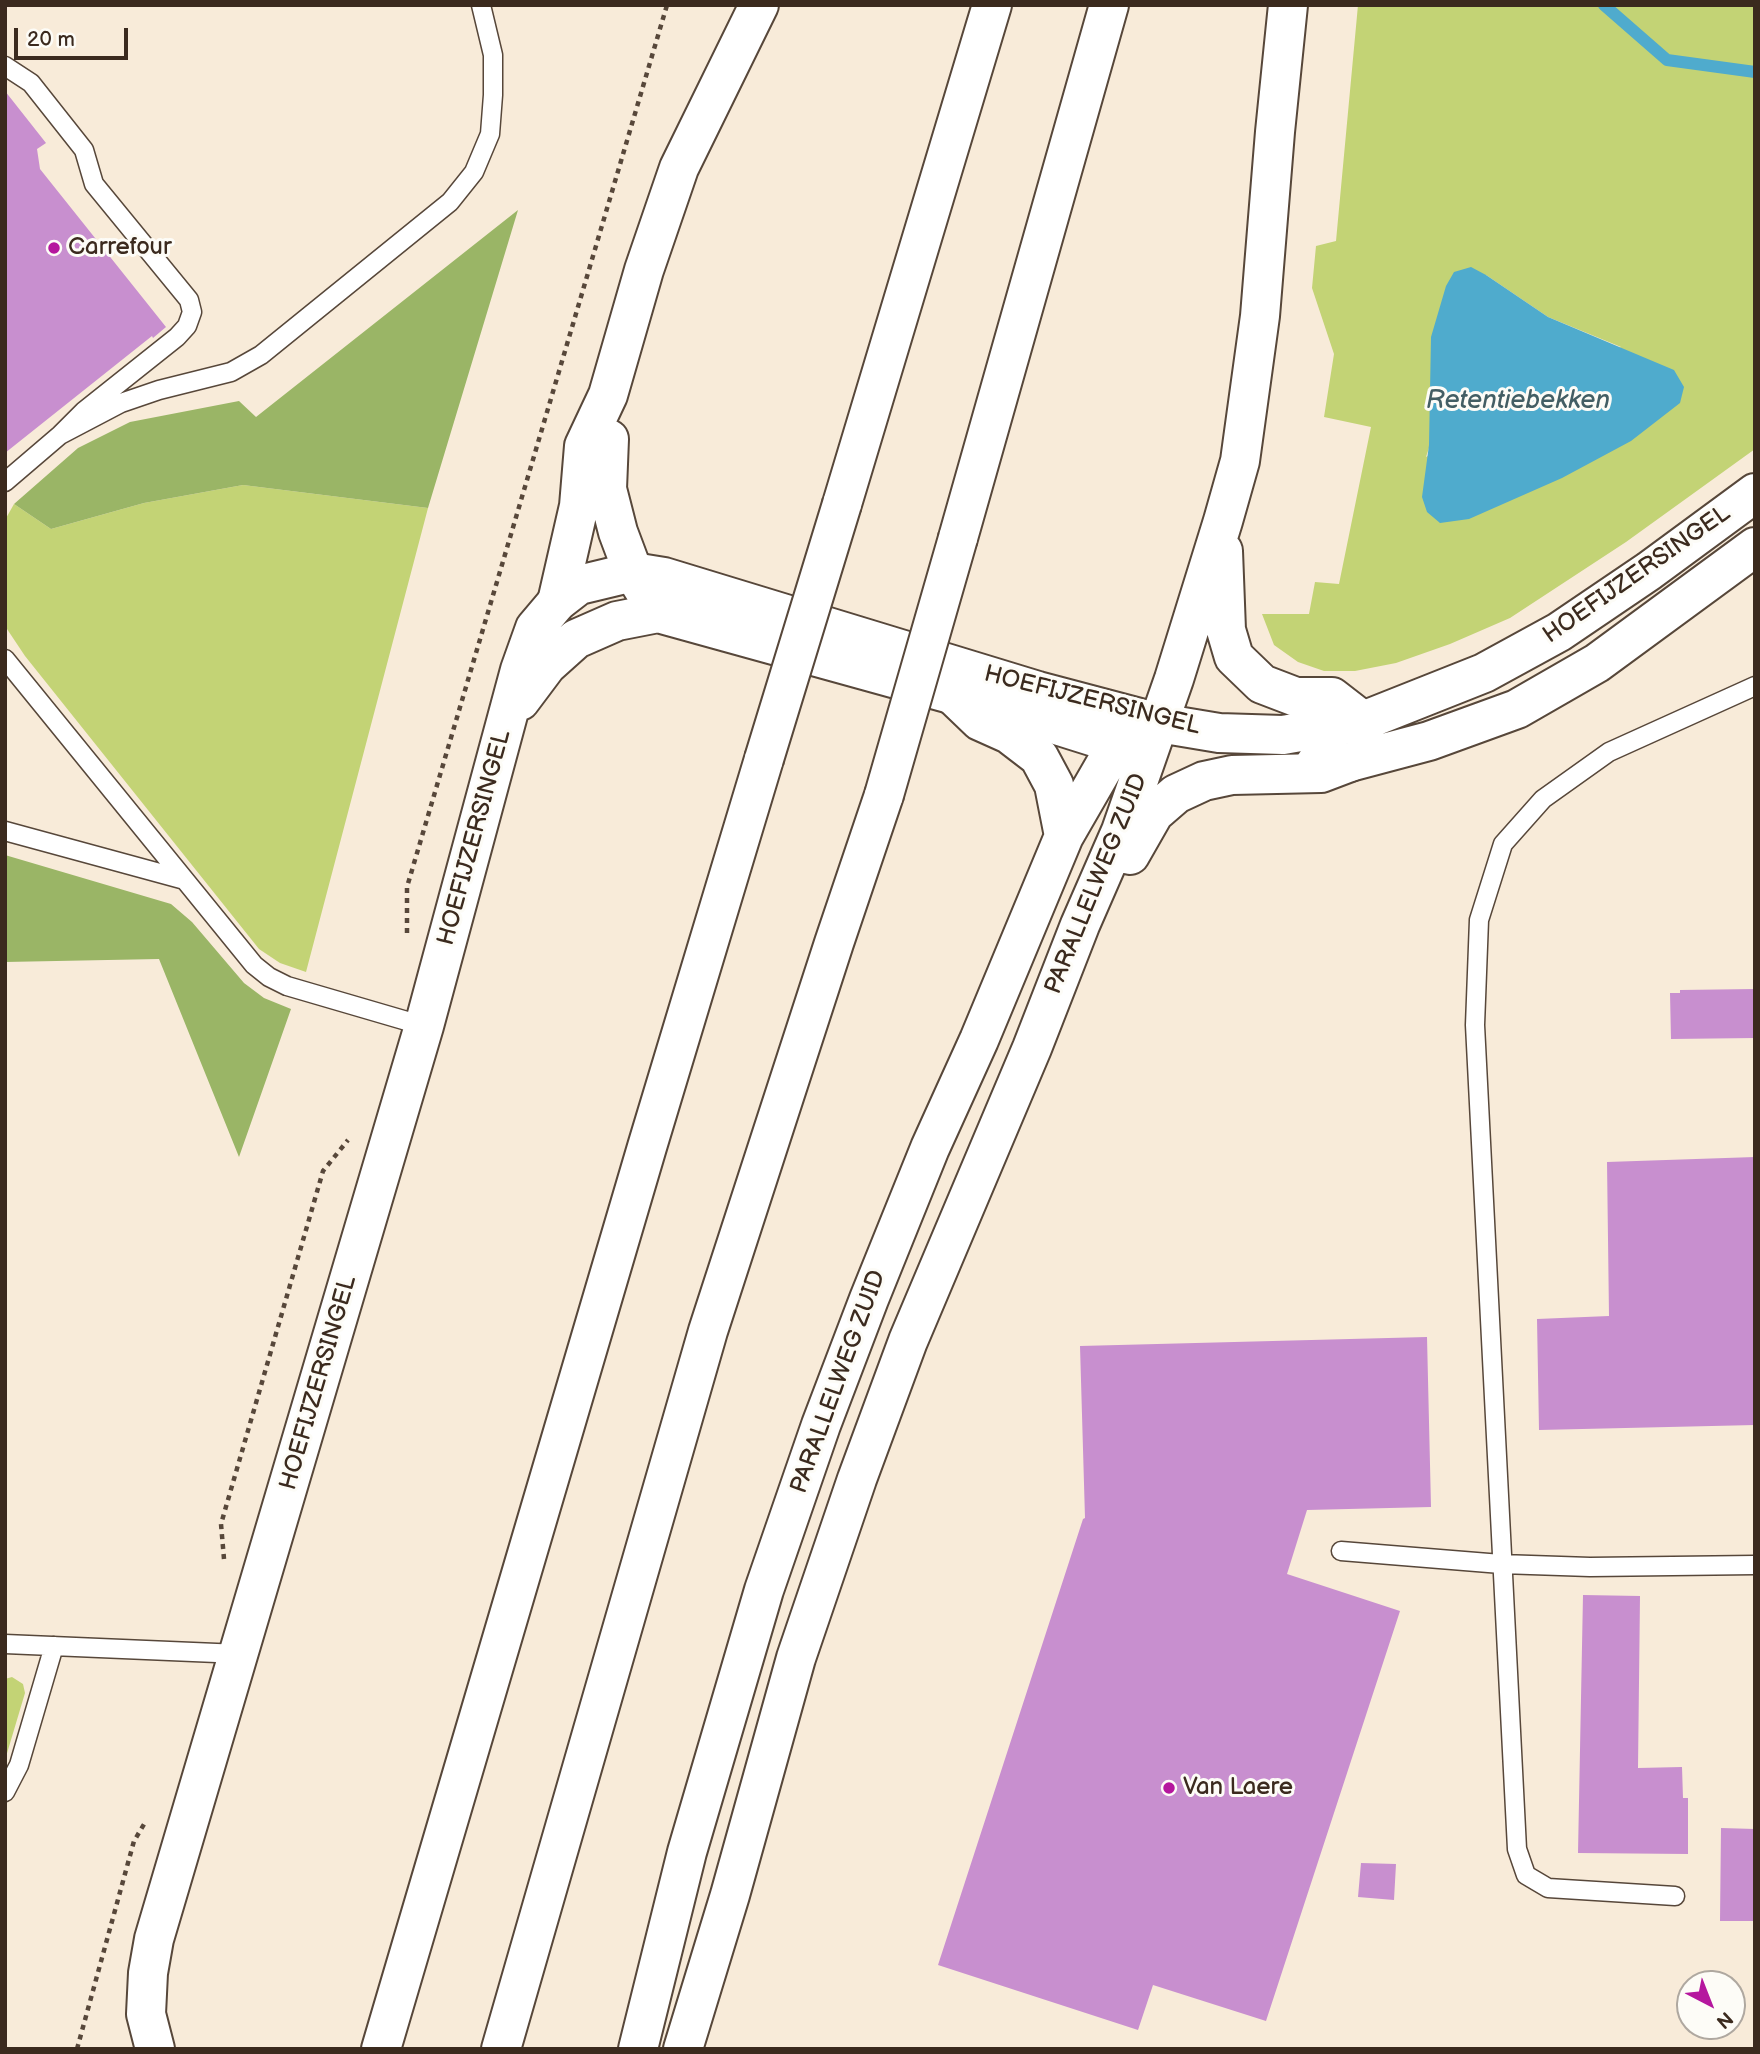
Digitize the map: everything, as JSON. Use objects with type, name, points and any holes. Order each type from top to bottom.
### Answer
[{"type":"main road","points":[[557,603],[579,506],[584,446],[608,395],[644,270],[679,168],[759,5]]},
{"type":"main road","points":[[381,2049],[636,1187],[992,5]]},
{"type":"main road","points":[[501,2049],[708,1332],[884,795],[1109,5]]},
{"type":"main road","points":[[1142,738],[1174,679],[1240,461],[1260,316],[1288,5]]},
{"type":"main road","points":[[608,395],[607,489],[618,532],[633,572],[658,613]]},
{"type":"main road","name":"HOEFIJZERSINGEL","points":[[155,2049],[146,2014],[148,1973],[155,1939],[424,1026],[520,670],[536,628],[557,603],[579,585],[633,572],[664,577],[1038,691],[1142,738],[1219,733],[1283,735],[1363,721],[1484,673],[1559,632],[1649,572],[1755,493]]},
{"type":"main road","points":[[1223,521],[1226,630],[1234,657],[1262,684],[1296,697],[1332,697],[1363,721]]},
{"type":"main road","name":"HOEFIJZERSINGEL","points":[[507,719],[547,665],[576,639],[617,621],[658,613],[1012,711],[1142,738],[1222,760],[1281,765],[1350,762],[1429,741],[1517,709],[1597,663],[1755,547]]},
{"type":"main road","points":[[955,696],[980,721],[1009,734],[1039,757],[1054,785],[1064,836]]},
{"type":"main road","name":"PARALLELWEG ZUID","points":[[638,2049],[687,1852],[764,1590],[821,1425],[869,1299],[930,1148],[979,1040],[1064,836],[1142,738]]},
{"type":"main road","name":"PARALLELWEG ZUID","points":[[683,2049],[796,1658],[857,1479],[908,1341],[1121,831],[1142,738]]},
{"type":"main road","points":[[1080,925],[1123,871],[1139,836],[1154,813],[1176,794],[1204,781],[1232,775],[1321,773],[1350,762]]},
{"type":"lane","points":[[60,435],[121,404],[159,390],[232,372],[261,355],[450,202],[474,172],[490,134],[493,55],[481,5]]},
{"type":"lane","points":[[5,66],[31,83],[84,150],[94,184],[189,300],[192,312],[187,326],[177,337],[84,411],[5,482]]},
{"type":"lane","points":[[5,659],[254,965],[287,986],[424,1026]]},
{"type":"lane","points":[[1675,1896],[1548,1888],[1526,1875],[1517,1849],[1475,1025],[1479,920],[1503,844],[1543,799],[1609,752],[1755,686]]},
{"type":"lane","points":[[5,831],[185,880]]},
{"type":"lane","points":[[1341,1551],[1501,1564],[1590,1567],[1755,1565]]},
{"type":"lane","points":[[5,1644],[240,1654]]},
{"type":"lane","points":[[5,1792],[19,1765],[54,1646]]},
{"type":"green space","points":[[1358,5],[1755,5],[1755,449],[1626,542],[1510,618],[1450,644],[1396,663],[1355,671],[1324,671],[1298,662],[1274,645],[1262,614],[1309,614],[1315,582],[1339,584],[1371,427],[1324,417],[1334,354],[1312,288],[1316,246],[1336,241]],"holes":[[[1486,275],[1548,317],[1621,347],[1426,457]]]},
{"type":"green space","points":[[518,210],[428,508],[243,485],[144,503],[51,529],[14,504],[78,448],[130,422],[239,401],[256,417]]},
{"type":"green space","points":[[243,485],[428,508],[306,972],[280,963],[259,949],[25,656],[5,626],[5,520],[14,504],[51,529],[144,503]]},
{"type":"green space","points":[[5,855],[171,904],[192,922],[244,983],[264,998],[291,1009],[239,1157],[159,959],[5,962]]},
{"type":"green space","points":[[12,1677],[23,1684],[25,1693],[5,1760],[5,1679]]},
{"type":"water","name":"Retentiebekken","points":[[1471,267],[1548,317],[1674,370],[1684,387],[1680,403],[1631,441],[1562,478],[1469,519],[1440,523],[1427,512],[1422,497],[1429,445],[1431,337],[1446,286],[1454,272]]},
{"type":"building","name":"Carrefour","points":[[5,91],[46,143],[37,149],[40,169],[166,327],[5,453]]},
{"type":"building","points":[[1755,989],[1755,1038],[1671,1039],[1670,993],[1680,993],[1680,990]]},
{"type":"building","points":[[1755,1157],[1755,1425],[1539,1430],[1537,1319],[1609,1316],[1607,1162]]},
{"type":"building","name":"Van Laere","points":[[1427,1337],[1431,1507],[1307,1510],[1287,1574],[1400,1611],[1266,2021],[1153,1985],[1138,2030],[938,1965],[1085,1518],[1080,1346]]},
{"type":"building","points":[[1583,1595],[1640,1596],[1638,1768],[1682,1767],[1683,1798],[1688,1798],[1688,1854],[1578,1853]]},
{"type":"building","points":[[1721,1828],[1755,1829],[1755,1921],[1720,1921]]},
{"type":"building","points":[[1361,1863],[1396,1864],[1394,1900],[1358,1897]]},
{"type":"waterway","points":[[1604,5],[1667,60],[1755,72]]},
{"type":"place","name":"Carrefour","points":[[54,248]]},
{"type":"place","name":"Van Laere","points":[[1169,1788]]}]
